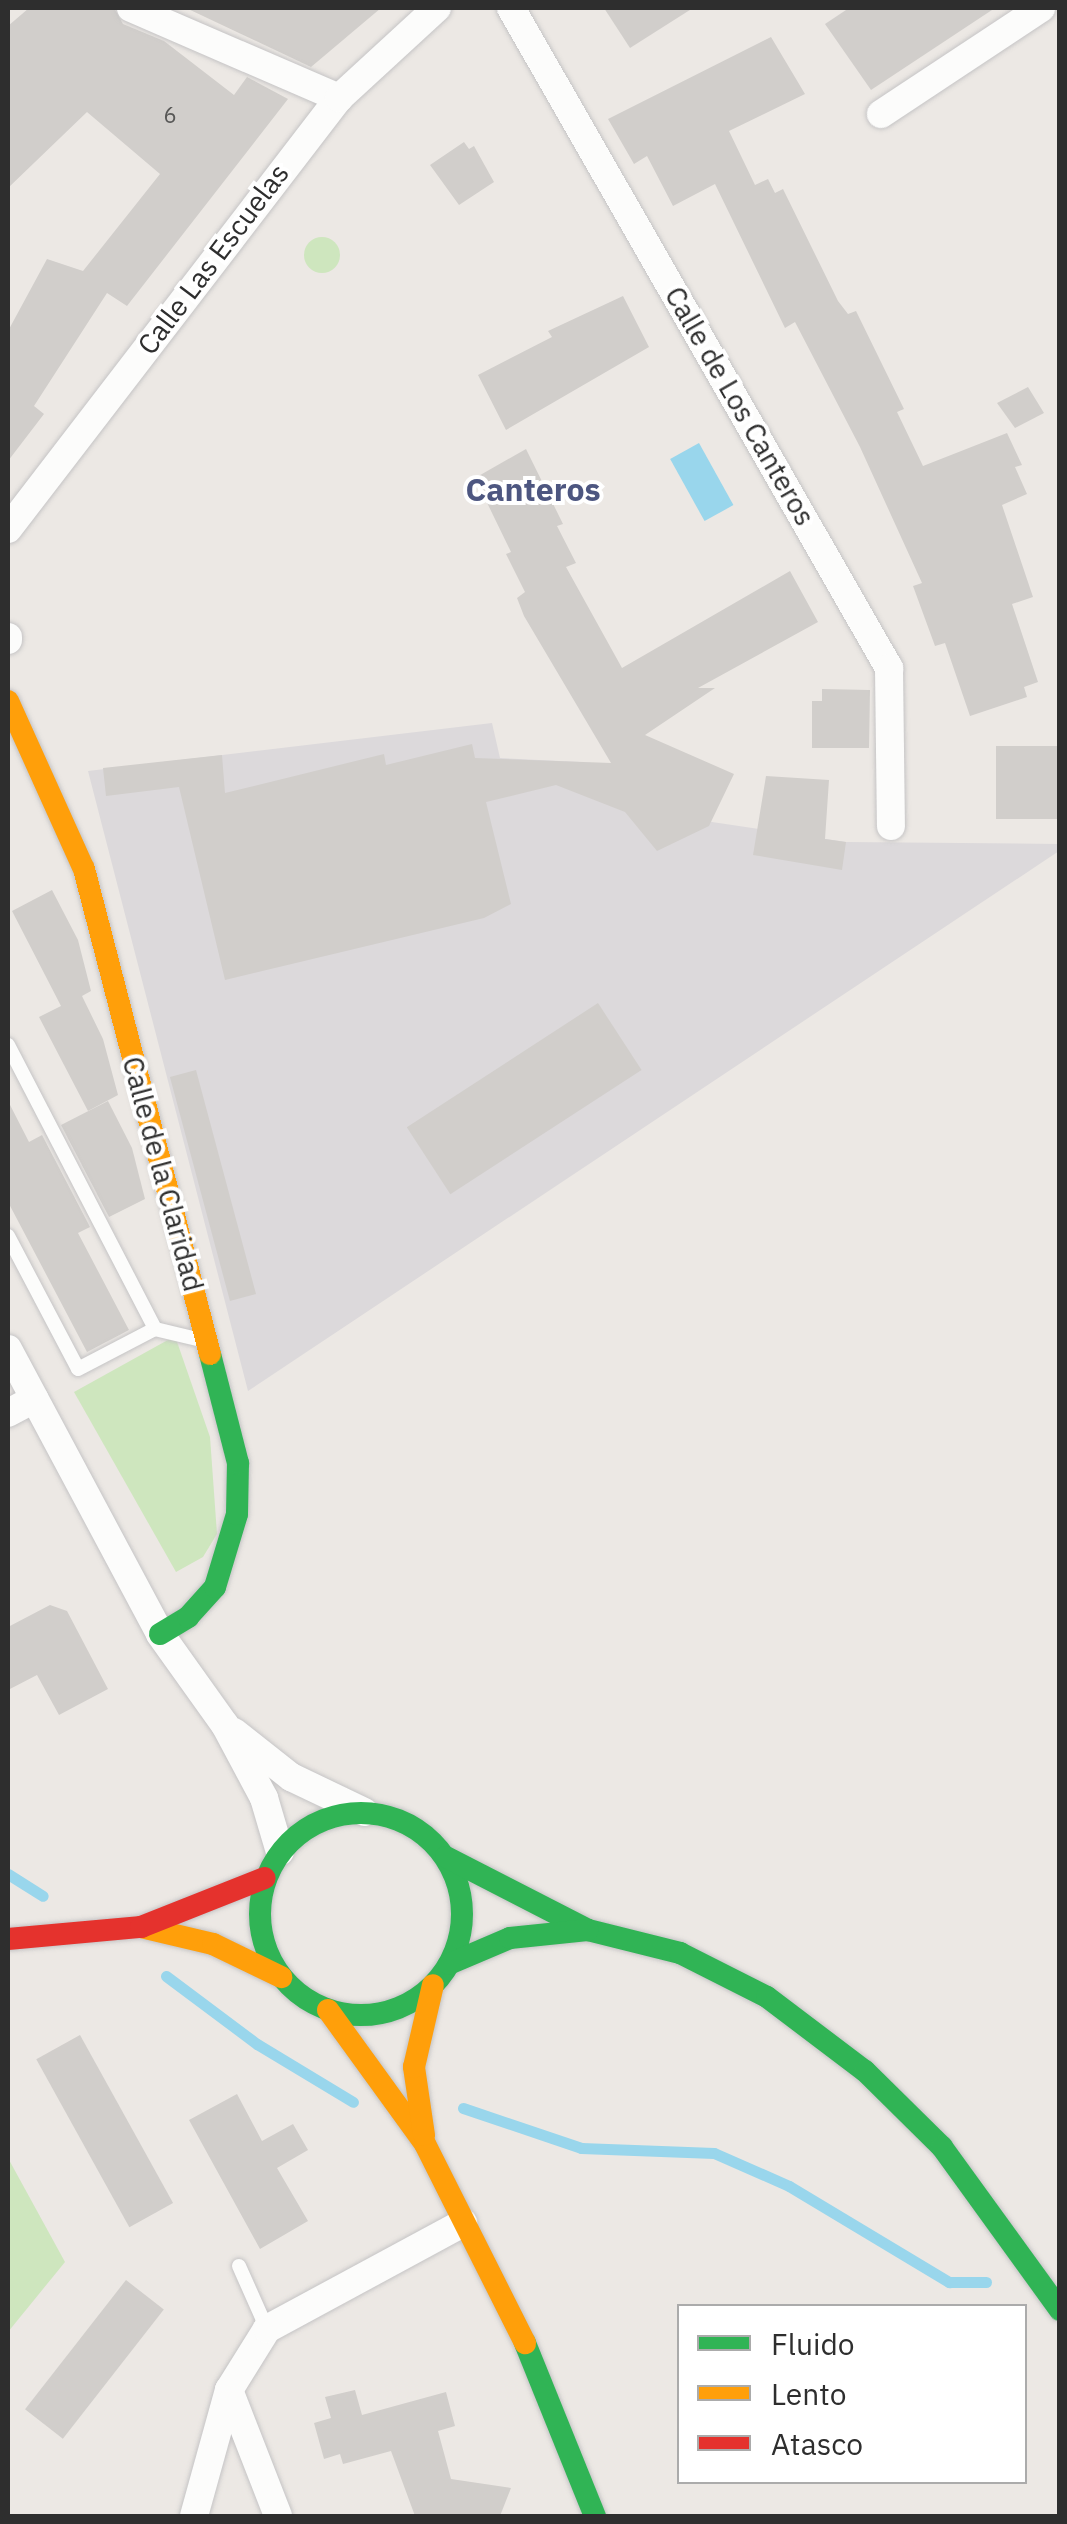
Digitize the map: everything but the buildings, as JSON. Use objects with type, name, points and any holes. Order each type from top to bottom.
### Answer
[{"type":"main road","name":"Calle de la Claridad","points":[[8,701],[84,869],[238,1463],[237,1514],[215,1587],[188,1617],[160,1634]]},
{"type":"main road","points":[[281,1977],[260,1930],[265,1878],[280,1852],[317,1822],[364,1812],[410,1825],[446,1857],[588,1930],[680,1953],[767,1996],[865,2070],[942,2147],[1060,2310]]},
{"type":"main road","points":[[328,2010],[395,2009],[433,1986],[450,1964],[462,1921],[446,1857]]},
{"type":"main road","points":[[8,1940],[140,1927],[265,1878]]},
{"type":"main road","points":[[140,1927],[213,1944],[281,1977],[328,2010],[425,2144],[536,2366],[595,2516]]},
{"type":"main road","points":[[450,1964],[510,1938],[588,1930]]},
{"type":"main road","points":[[425,2144],[414,2067],[433,1986]]},
{"type":"street","points":[[131,8],[338,98]]},
{"type":"street","name":"Calle Las Escuelas","points":[[8,529],[338,98],[436,8]]},
{"type":"street","name":"Calle de Los Canteros","points":[[511,8],[889,668],[891,826]]},
{"type":"street","points":[[881,114],[1042,8]]},
{"type":"street","points":[[8,1349],[160,1634],[226,1725],[264,1798],[280,1852]]},
{"type":"street","points":[[8,1413],[34,1400]]},
{"type":"street","points":[[226,1725],[292,1778],[364,1812]]},
{"type":"street","points":[[194,2516],[229,2390],[267,2330],[463,2223]]},
{"type":"street","points":[[229,2390],[278,2516]]},
{"type":"lane","points":[[8,1045],[155,1330]]},
{"type":"lane","points":[[8,1236],[78,1369],[155,1330],[206,1342]]},
{"type":"lane","points":[[238,2266],[267,2330]]},
{"type":"shaded area","points":[[492,723],[500,758],[580,762],[625,776],[712,822],[846,842],[1059,844],[1059,851],[248,1391],[88,771]]},
{"type":"green space","points":[[322,237],[335,242],[340,255],[335,268],[322,273],[309,268],[304,255],[309,242]]},
{"type":"green space","points":[[175,1336],[210,1437],[217,1534],[203,1557],[176,1572],[74,1392]]},
{"type":"green space","points":[[8,2158],[65,2262],[8,2332]]},
{"type":"water","points":[[699,443],[733,505],[705,521],[670,459]]},
{"type":"waterway","points":[[8,1874],[43,1896]]},
{"type":"waterway","points":[[166,1976],[257,2044],[353,2102]]},
{"type":"waterway","points":[[463,2108],[581,2148],[714,2153],[789,2186],[949,2282],[986,2282]]},
{"type":"traffic: fast","points":[[160,1634],[188,1617],[215,1587],[237,1514],[238,1463],[210,1354]]},
{"type":"traffic: fast","points":[[361,1813],[400,1820],[433,1842],[455,1875],[462,1914],[455,1953],[433,1986],[400,2008],[361,2015],[322,2008],[289,1986],[267,1953],[260,1914],[267,1875],[289,1842],[322,1820],[361,1813]]},
{"type":"traffic: fast","points":[[446,1857],[588,1930],[680,1953],[767,1997],[865,2071],[942,2147],[1060,2310]]},
{"type":"traffic: fast","points":[[449,1964],[510,1938],[588,1930]]},
{"type":"traffic: fast","points":[[525,2343],[595,2516]]},
{"type":"traffic: slow","points":[[8,701],[84,869],[210,1354]]},
{"type":"traffic: slow","points":[[141,1927],[213,1944],[281,1977]]},
{"type":"traffic: slow","points":[[424,2135],[414,2067],[433,1985]]},
{"type":"traffic: slow","points":[[328,2010],[425,2144],[525,2343]]},
{"type":"traffic: jam","points":[[8,1939],[141,1927],[265,1878]]},
{"type":"district","name":"Canteros","points":[[533,489]]}]
